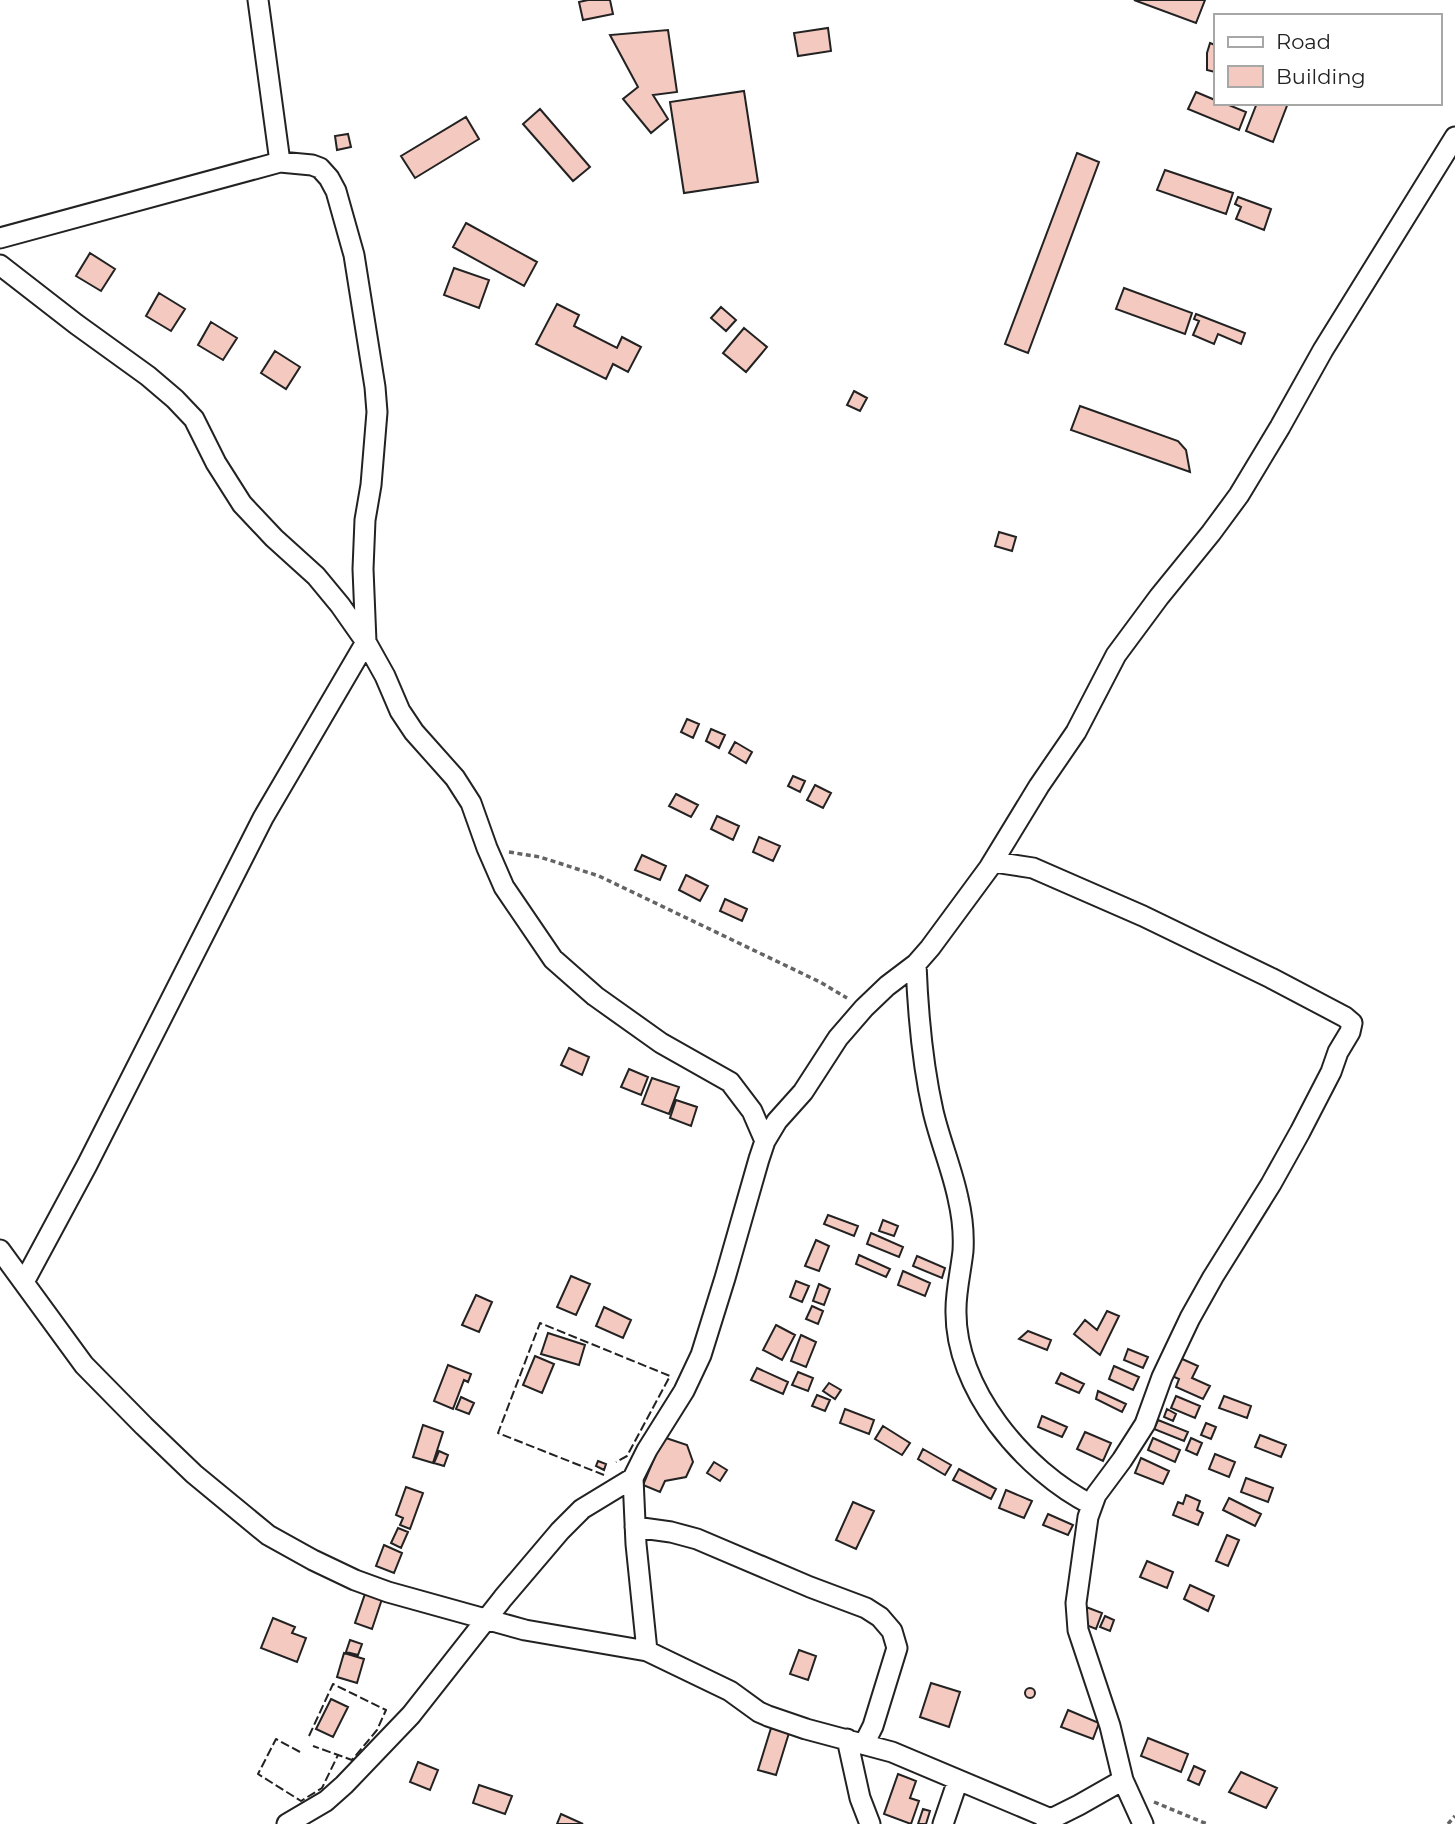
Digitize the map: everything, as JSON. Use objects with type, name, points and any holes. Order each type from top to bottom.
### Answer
[{"type":"street","points":[[258,0],[280,162]]},
{"type":"street","points":[[287,1824],[326,1801],[411,1715],[485,1620],[560,1531],[582,1509],[632,1478],[684,1391],[701,1355],[765,1141],[777,1121],[803,1092],[838,1038],[887,986],[916,964],[994,862],[1039,786],[1076,732],[1116,654],[1239,495],[1323,350],[1455,137]]},
{"type":"street","points":[[0,238],[280,162],[312,165],[329,178],[336,191],[354,255],[377,412],[365,520],[363,569],[366,642],[263,817],[93,1153],[24,1282]]},
{"type":"street","points":[[0,265],[175,399],[194,419],[216,463],[242,504],[316,576],[366,642],[400,711],[414,732],[455,778],[471,803],[505,887],[553,959],[595,996],[661,1043],[730,1082],[752,1111],[765,1141]]},
{"type":"street","points":[[994,862],[1033,868],[1143,916],[1271,978],[1352,1023],[1331,1072],[1300,1132],[1190,1318],[1145,1424],[1091,1505],[1076,1619],[1110,1726],[1122,1780],[1143,1824]]},
{"type":"street","points":[[916,964],[918,1021],[926,1076],[941,1141],[958,1197],[962,1222],[963,1248],[956,1309],[967,1368],[983,1401],[1009,1440],[1052,1480],[1091,1505]]},
{"type":"street","points":[[0,1250],[84,1365],[194,1474],[268,1535],[355,1580],[388,1592],[525,1630],[647,1651],[730,1691],[768,1716],[892,1752],[1048,1822],[1122,1780]]},
{"type":"street","points":[[632,1478],[647,1651]]},
{"type":"street","points":[[635,1527],[698,1539],[866,1608],[880,1617],[892,1630],[897,1648],[877,1715],[856,1742],[860,1798],[870,1824]]},
{"type":"street","points":[[943,1824],[958,1780]]},
{"type":"path","points":[[487,848],[540,857],[599,876],[820,982],[864,1008]]},
{"type":"path","points":[[1150,1800],[1207,1824]]},
{"type":"path","points":[[1448,1824],[1455,1816]]},
{"type":"building","points":[[610,0],[613,14],[583,20],[579,2]]},
{"type":"building","points":[[1134,0],[1205,0],[1196,23]]},
{"type":"building","points":[[828,28],[831,51],[798,56],[794,33]]},
{"type":"building","points":[[668,30],[677,92],[653,95],[668,119],[651,133],[623,99],[638,87],[610,35]]},
{"type":"building","points":[[1210,43],[1214,45],[1214,72],[1207,70]]},
{"type":"building","points":[[744,91],[758,182],[684,193],[670,102]]},
{"type":"building","points":[[1196,92],[1214,100],[1214,105],[1229,105],[1246,112],[1239,130],[1188,109]]},
{"type":"building","points":[[1256,105],[1287,105],[1273,142],[1246,131]]},
{"type":"building","points":[[540,109],[590,167],[573,181],[523,124]]},
{"type":"building","points":[[466,117],[479,139],[415,178],[401,156]]},
{"type":"building","points":[[348,134],[351,147],[337,150],[335,136]]},
{"type":"building","points":[[1077,153],[1099,162],[1028,353],[1005,344]]},
{"type":"building","points":[[1165,170],[1233,193],[1226,214],[1157,190]]},
{"type":"building","points":[[1238,197],[1271,209],[1264,230],[1236,219],[1241,207],[1235,204]]},
{"type":"building","points":[[466,223],[537,262],[524,286],[453,247]]},
{"type":"building","points":[[90,253],[115,269],[101,291],[76,276]]},
{"type":"building","points":[[454,268],[489,280],[479,308],[444,295]]},
{"type":"building","points":[[1124,288],[1192,313],[1185,334],[1116,309]]},
{"type":"building","points":[[159,293],[185,309],[171,331],[146,316]]},
{"type":"building","points":[[557,304],[579,315],[574,326],[617,348],[622,337],[641,347],[628,372],[613,364],[606,379],[536,344]]},
{"type":"building","points":[[721,307],[736,320],[726,331],[711,318]]},
{"type":"building","points":[[1196,314],[1245,333],[1241,344],[1218,334],[1214,344],[1193,335],[1199,321],[1194,319]]},
{"type":"building","points":[[211,322],[237,338],[223,360],[198,345]]},
{"type":"building","points":[[744,328],[767,347],[746,372],[723,353]]},
{"type":"building","points":[[275,351],[300,367],[286,389],[261,373]]},
{"type":"building","points":[[854,391],[867,398],[860,411],[847,405]]},
{"type":"building","points":[[1080,406],[1178,441],[1186,450],[1190,472],[1071,430]]},
{"type":"building","points":[[999,532],[1016,537],[1012,551],[995,546]]},
{"type":"building","points":[[687,719],[699,724],[693,738],[681,732]]},
{"type":"building","points":[[711,729],[725,735],[719,748],[706,741]]},
{"type":"building","points":[[735,742],[752,752],[746,763],[729,753]]},
{"type":"building","points":[[793,776],[805,781],[800,792],[788,786]]},
{"type":"building","points":[[815,785],[831,793],[823,808],[807,800]]},
{"type":"building","points":[[676,794],[698,805],[691,817],[669,806]]},
{"type":"building","points":[[717,816],[739,826],[733,840],[711,829]]},
{"type":"building","points":[[759,837],[780,846],[773,861],[753,852]]},
{"type":"building","points":[[642,855],[666,866],[660,880],[635,870]]},
{"type":"building","points":[[686,875],[708,886],[700,901],[679,890]]},
{"type":"building","points":[[725,899],[747,909],[742,921],[720,911]]},
{"type":"building","points":[[569,1048],[589,1057],[582,1075],[561,1065]]},
{"type":"building","points":[[629,1069],[648,1077],[641,1095],[621,1087]]},
{"type":"building","points":[[652,1078],[679,1087],[669,1114],[642,1104]]},
{"type":"building","points":[[676,1100],[697,1107],[691,1126],[670,1118]]},
{"type":"building","points":[[828,1215],[858,1226],[854,1236],[824,1224]]},
{"type":"building","points":[[883,1220],[898,1226],[894,1236],[879,1231]]},
{"type":"building","points":[[871,1233],[903,1247],[899,1257],[867,1244]]},
{"type":"building","points":[[816,1240],[829,1246],[819,1271],[805,1266]]},
{"type":"building","points":[[859,1255],[890,1269],[886,1277],[856,1264]]},
{"type":"building","points":[[917,1256],[945,1268],[942,1278],[913,1266]]},
{"type":"building","points":[[903,1271],[930,1283],[925,1296],[898,1285]]},
{"type":"building","points":[[571,1276],[590,1284],[576,1315],[557,1307]]},
{"type":"building","points":[[796,1281],[809,1286],[802,1302],[790,1297]]},
{"type":"building","points":[[819,1284],[830,1289],[824,1305],[813,1301]]},
{"type":"building","points":[[476,1295],[492,1302],[479,1332],[462,1325]]},
{"type":"building","points":[[812,1306],[823,1311],[818,1324],[806,1319]]},
{"type":"building","points":[[604,1307],[631,1320],[623,1338],[596,1326]]},
{"type":"building","points":[[1107,1311],[1119,1316],[1100,1355],[1074,1334],[1085,1320],[1097,1330]]},
{"type":"building","points":[[776,1325],[795,1335],[782,1360],[763,1350]]},
{"type":"building","points":[[1028,1331],[1051,1340],[1047,1350],[1019,1339]]},
{"type":"building","points":[[548,1333],[585,1345],[579,1365],[541,1354]]},
{"type":"building","points":[[801,1335],[816,1342],[806,1367],[791,1361]]},
{"type":"building","points":[[1128,1349],[1148,1357],[1143,1368],[1124,1360]]},
{"type":"building","points":[[535,1356],[554,1364],[542,1393],[523,1385]]},
{"type":"building","points":[[1180,1358],[1198,1366],[1192,1378],[1210,1386],[1203,1399],[1176,1387],[1179,1379],[1172,1376]]},
{"type":"building","points":[[448,1365],[471,1374],[468,1382],[464,1380],[453,1409],[434,1401]]},
{"type":"building","points":[[1114,1366],[1139,1377],[1133,1390],[1109,1379]]},
{"type":"building","points":[[757,1368],[788,1382],[783,1394],[751,1380]]},
{"type":"building","points":[[798,1372],[813,1378],[808,1391],[792,1385]]},
{"type":"building","points":[[1061,1373],[1084,1384],[1079,1393],[1056,1383]]},
{"type":"building","points":[[829,1383],[841,1390],[835,1399],[823,1391]]},
{"type":"building","points":[[1098,1391],[1126,1404],[1122,1412],[1096,1399]]},
{"type":"building","points":[[817,1395],[830,1400],[825,1411],[812,1406]]},
{"type":"building","points":[[1176,1396],[1200,1406],[1195,1418],[1171,1408]]},
{"type":"building","points":[[1224,1396],[1251,1406],[1247,1418],[1219,1408]]},
{"type":"building","points":[[461,1397],[474,1403],[469,1414],[456,1409]]},
{"type":"building","points":[[845,1409],[874,1420],[869,1434],[840,1423]]},
{"type":"building","points":[[1167,1409],[1176,1414],[1173,1421],[1164,1417]]},
{"type":"building","points":[[1042,1416],[1067,1427],[1062,1437],[1038,1427]]},
{"type":"building","points":[[1158,1420],[1188,1432],[1184,1441],[1154,1429]]},
{"type":"building","points":[[1206,1423],[1216,1427],[1211,1439],[1201,1435]]},
{"type":"building","points":[[423,1425],[443,1432],[433,1463],[413,1457]]},
{"type":"building","points":[[883,1426],[910,1443],[902,1455],[875,1439]]},
{"type":"building","points":[[1085,1432],[1111,1443],[1103,1461],[1077,1449]]},
{"type":"building","points":[[1260,1435],[1286,1445],[1281,1457],[1255,1447]]},
{"type":"building","points":[[663,1437],[687,1445],[693,1462],[686,1477],[665,1481],[660,1492],[643,1485]]},
{"type":"building","points":[[1153,1438],[1180,1450],[1175,1462],[1148,1450]]},
{"type":"building","points":[[1191,1438],[1202,1443],[1197,1455],[1186,1450]]},
{"type":"building","points":[[923,1449],[951,1465],[945,1475],[918,1459]]},
{"type":"building","points":[[439,1451],[448,1455],[444,1466],[434,1463]]},
{"type":"building","points":[[1215,1454],[1235,1462],[1229,1477],[1209,1469]]},
{"type":"building","points":[[1141,1458],[1169,1471],[1163,1484],[1135,1473]]},
{"type":"building","points":[[598,1461],[606,1464],[604,1470],[596,1466]]},
{"type":"building","points":[[714,1462],[727,1470],[720,1481],[707,1473]]},
{"type":"building","points":[[959,1469],[996,1489],[991,1499],[953,1480]]},
{"type":"building","points":[[1246,1478],[1273,1488],[1268,1502],[1241,1492]]},
{"type":"building","points":[[406,1487],[423,1493],[410,1529],[400,1525],[403,1518],[396,1515]]},
{"type":"building","points":[[1006,1490],[1032,1501],[1024,1518],[999,1508]]},
{"type":"building","points":[[1186,1495],[1200,1501],[1197,1510],[1203,1513],[1198,1525],[1173,1515],[1178,1502],[1183,1504]]},
{"type":"building","points":[[1229,1498],[1261,1514],[1255,1526],[1223,1510]]},
{"type":"building","points":[[853,1502],[874,1511],[856,1549],[836,1540]]},
{"type":"building","points":[[1048,1514],[1073,1525],[1068,1535],[1043,1525]]},
{"type":"building","points":[[398,1528],[408,1532],[401,1548],[391,1543]]},
{"type":"building","points":[[1227,1535],[1239,1540],[1228,1566],[1216,1561]]},
{"type":"building","points":[[384,1545],[402,1553],[394,1573],[376,1566]]},
{"type":"building","points":[[1147,1561],[1173,1572],[1167,1588],[1140,1577]]},
{"type":"building","points":[[1190,1585],[1214,1596],[1208,1611],[1184,1599]]},
{"type":"building","points":[[366,1591],[383,1596],[372,1629],[355,1623]]},
{"type":"building","points":[[1086,1607],[1102,1613],[1096,1629],[1081,1623]]},
{"type":"building","points":[[1105,1616],[1114,1620],[1110,1631],[1100,1627]]},
{"type":"building","points":[[273,1618],[295,1627],[292,1633],[306,1638],[297,1662],[261,1648]]},
{"type":"building","points":[[350,1640],[362,1644],[358,1655],[346,1652]]},
{"type":"building","points":[[799,1650],[816,1656],[808,1680],[790,1674]]},
{"type":"building","points":[[344,1653],[364,1659],[357,1683],[337,1677]]},
{"type":"building","points":[[931,1683],[960,1692],[949,1727],[920,1717]]},
{"type":"building","points":[[1030,1688],[1035,1693],[1030,1698],[1025,1693]]},
{"type":"building","points":[[331,1699],[348,1707],[333,1737],[316,1729]]},
{"type":"building","points":[[1068,1710],[1099,1723],[1093,1739],[1061,1727]]},
{"type":"building","points":[[771,1728],[789,1733],[776,1775],[758,1770]]},
{"type":"building","points":[[1148,1738],[1188,1754],[1181,1772],[1141,1756]]},
{"type":"building","points":[[418,1762],[438,1770],[430,1790],[410,1782]]},
{"type":"building","points":[[1194,1766],[1205,1771],[1199,1785],[1188,1780]]},
{"type":"building","points":[[1241,1772],[1277,1788],[1266,1808],[1229,1792]]},
{"type":"building","points":[[898,1774],[916,1781],[910,1798],[919,1801],[911,1824],[884,1814]]},
{"type":"building","points":[[479,1785],[512,1796],[505,1814],[473,1803]]},
{"type":"building","points":[[923,1809],[930,1811],[926,1824],[918,1824]]},
{"type":"building","points":[[561,1814],[583,1824],[557,1824]]},
{"type":"fence","points":[[604,1475],[498,1433],[540,1323],[670,1376],[627,1456],[616,1462]]},
{"type":"fence","points":[[309,1736],[333,1684],[386,1710],[377,1730],[352,1760],[313,1746]]},
{"type":"fence","points":[[300,1752],[276,1739],[258,1774],[301,1801],[322,1788],[338,1755]]}]
